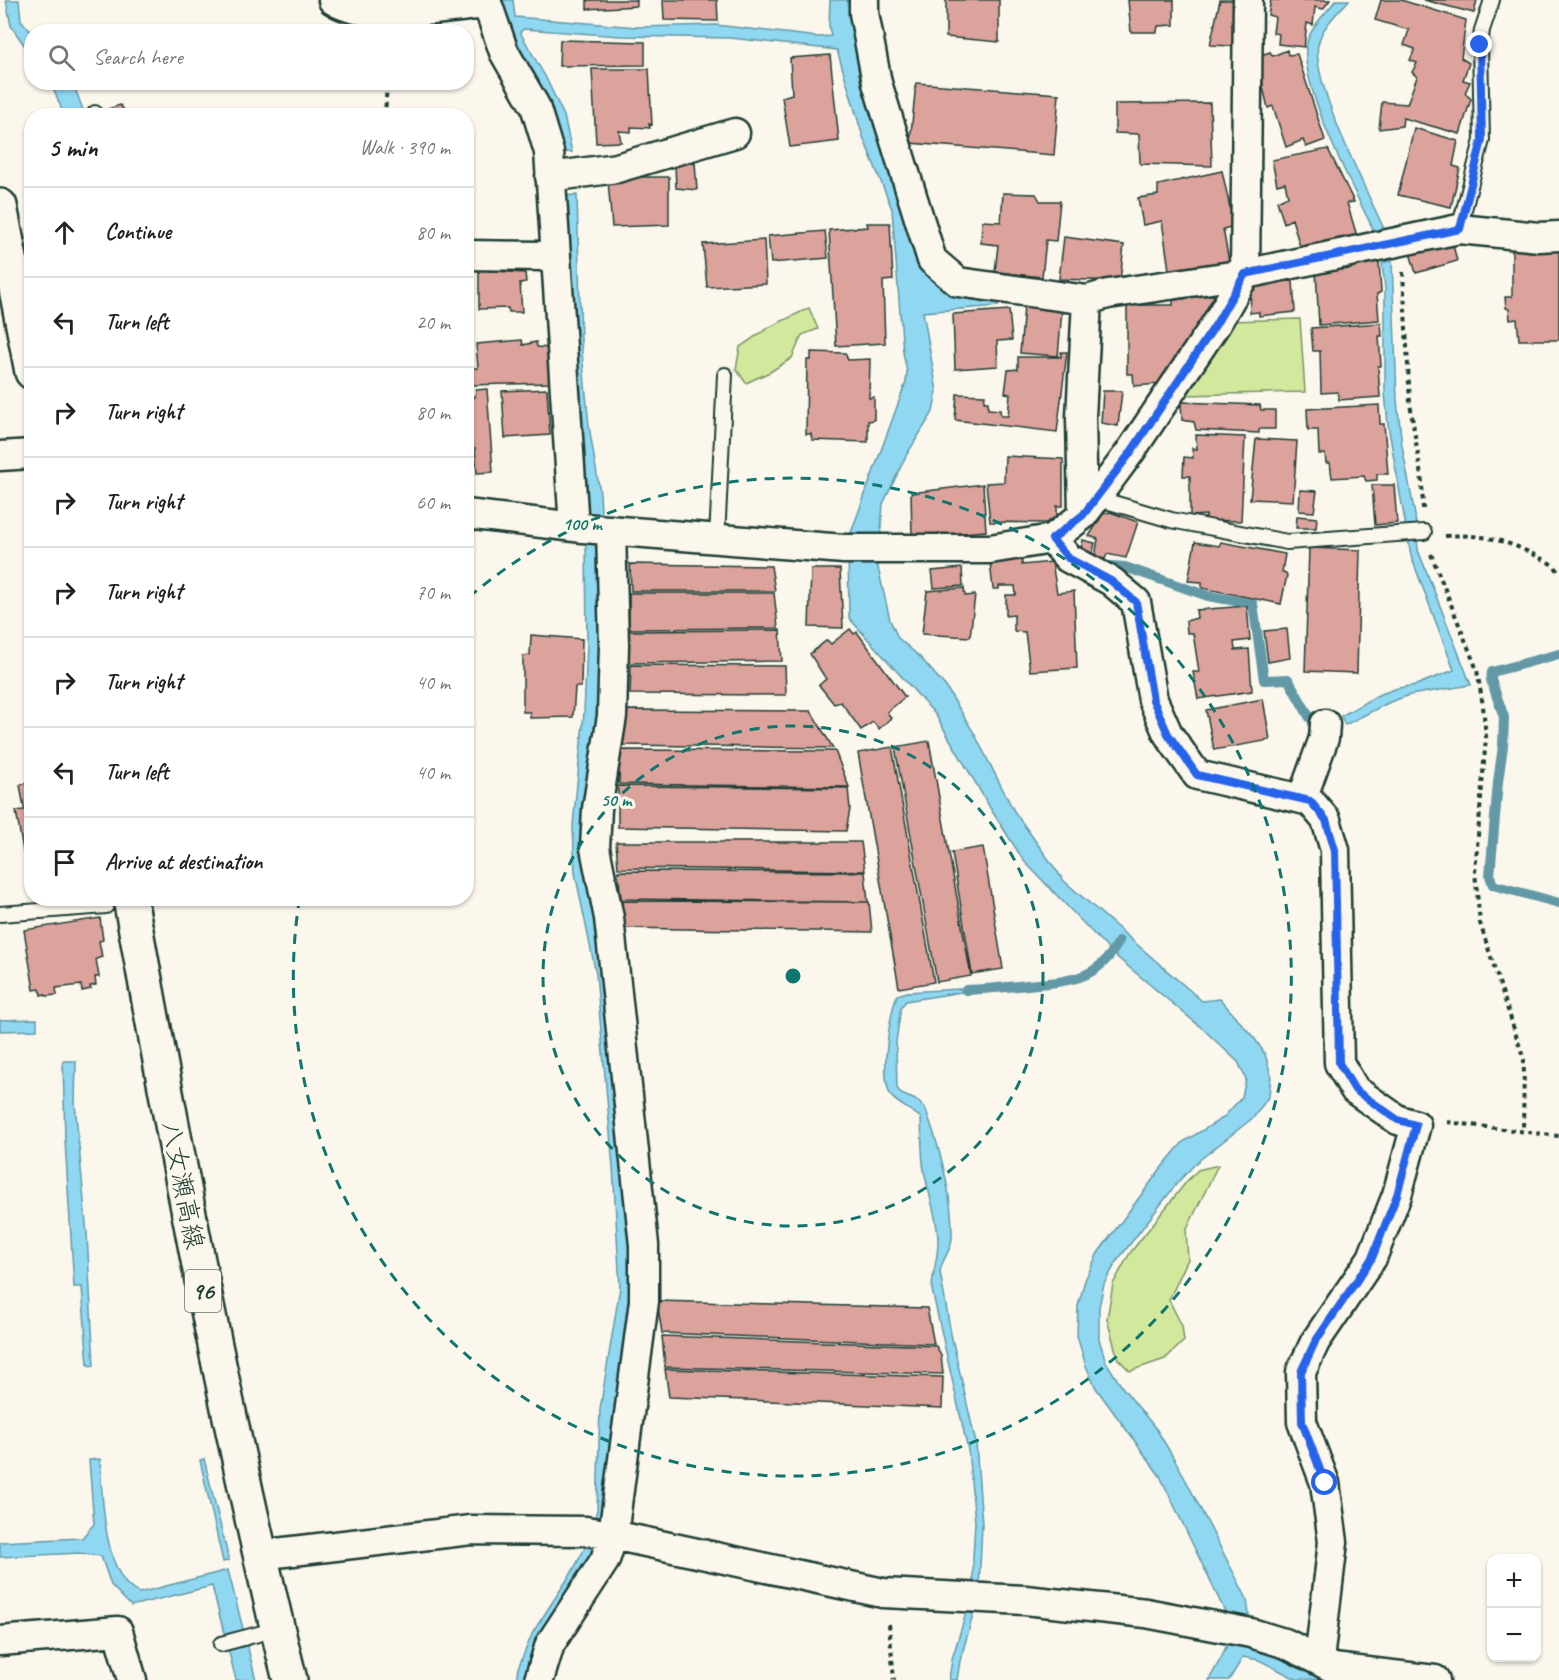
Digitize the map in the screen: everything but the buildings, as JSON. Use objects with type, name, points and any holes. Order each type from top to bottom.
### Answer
[{"type":"main road","points":[[0,206],[24,292]]},
{"type":"main road","name":"八女瀬高線","points":[[119,906],[259,1555],[265,1632],[290,1680]]},
{"type":"street","points":[[333,0],[344,7],[393,13],[486,2],[504,52],[535,106],[549,152],[556,262],[594,529],[614,645],[612,716],[597,809],[595,848],[609,918],[644,1245],[645,1301],[602,1534],[605,1560],[550,1644],[539,1680]]},
{"type":"street","points":[[864,0],[864,13],[877,83],[932,260],[958,282],[1087,300],[1108,294],[1245,274],[1460,229],[1539,237],[1559,236]]},
{"type":"street","points":[[474,515],[594,529],[878,550],[990,549],[1052,539],[1090,507],[1131,452],[1216,324],[1245,274],[1248,0]]},
{"type":"street","points":[[550,177],[617,168],[735,133]]},
{"type":"street","points":[[474,255],[543,256],[556,262]]},
{"type":"street","points":[[1087,300],[1081,417],[1090,507]]},
{"type":"street","points":[[0,456],[24,454]]},
{"type":"street","points":[[1052,539],[1068,558],[1111,581],[1136,602],[1153,700],[1168,734],[1197,775],[1310,801],[1326,820],[1335,850],[1339,1063],[1355,1090],[1398,1120],[1416,1125],[1397,1195],[1372,1258],[1315,1342],[1301,1372],[1302,1422],[1325,1483],[1333,1542],[1319,1660]]},
{"type":"street","points":[[1302,799],[1324,738],[1325,724]]},
{"type":"street","points":[[259,1555],[471,1530],[602,1534],[887,1594],[1036,1601],[1146,1613],[1239,1630],[1287,1644],[1333,1668],[1435,1680]]},
{"type":"street","points":[[0,1641],[118,1631],[132,1680]]},
{"type":"lane","points":[[1460,229],[1482,140],[1480,45],[1482,30],[1492,0]]},
{"type":"lane","points":[[717,538],[724,375]]},
{"type":"lane","points":[[1090,507],[1287,542],[1404,533],[1423,534]]},
{"type":"lane","points":[[0,914],[79,906]]},
{"type":"lane","points":[[221,1644],[265,1632]]},
{"type":"path","points":[[385,108],[387,90]]},
{"type":"path","points":[[1390,243],[1422,482],[1423,534],[1477,670],[1483,706],[1486,737],[1475,872],[1480,923],[1524,1060],[1522,1131]]},
{"type":"path","points":[[1423,534],[1472,534],[1498,539],[1555,566],[1559,574]]},
{"type":"path","points":[[1416,1125],[1448,1122],[1559,1136]]},
{"type":"path","points":[[887,1594],[894,1680]]},
{"type":"green space","points":[[809,308],[818,329],[802,335],[792,358],[746,383],[736,369],[740,347],[768,328]]},
{"type":"green space","points":[[1300,319],[1305,392],[1184,395],[1230,321]]},
{"type":"green space","points":[[1218,1165],[1186,1231],[1188,1259],[1169,1300],[1182,1326],[1184,1341],[1165,1359],[1130,1371],[1118,1359],[1107,1319],[1113,1284],[1130,1253],[1187,1181],[1198,1170]]},
{"type":"water","points":[[6,0],[19,0],[21,20],[24,24],[24,45],[11,26]]},
{"type":"water","points":[[500,0],[513,0],[515,17],[637,27],[716,25],[818,37],[831,36],[830,0],[859,0],[920,244],[999,297],[998,306],[923,312],[937,391],[933,412],[907,454],[883,504],[878,568],[890,620],[898,638],[920,657],[946,687],[974,733],[1014,811],[1064,881],[1202,1001],[1220,999],[1255,1039],[1265,1054],[1271,1075],[1269,1096],[1254,1117],[1197,1162],[1178,1182],[1117,1261],[1104,1284],[1099,1307],[1099,1339],[1106,1362],[1122,1387],[1157,1430],[1179,1467],[1247,1599],[1252,1639],[1360,1680],[1296,1679],[1259,1660],[1243,1657],[1229,1680],[1209,1680],[1229,1640],[1227,1616],[1160,1476],[1096,1388],[1086,1366],[1077,1336],[1078,1306],[1085,1280],[1098,1253],[1183,1142],[1223,1118],[1242,1097],[1246,1079],[1238,1062],[1203,1029],[1112,953],[1024,861],[935,714],[849,618],[848,541],[906,382],[907,372],[903,352],[892,209],[863,137],[837,50],[730,38],[620,36],[524,29],[520,32],[564,116],[572,152],[558,153],[502,25]]},
{"type":"water","points":[[1336,0],[1349,0],[1320,38],[1318,62],[1331,109],[1342,137],[1384,229],[1375,233],[1320,114],[1307,66],[1306,47],[1310,34]]},
{"type":"water","points":[[54,90],[76,90],[82,108],[61,108]]},
{"type":"water","points":[[577,195],[581,342],[589,426],[600,493],[603,550],[597,765],[636,1305],[609,1521],[531,1680],[516,1680],[518,1668],[533,1632],[572,1572],[587,1544],[597,1510],[600,1409],[620,1287],[613,1167],[596,974],[575,873],[573,825],[584,713],[588,502],[584,491],[560,196]]},
{"type":"water","points":[[1392,260],[1397,400],[1402,446],[1415,515],[1418,550],[1471,685],[1410,695],[1390,702],[1345,725],[1341,716],[1378,695],[1416,685],[1454,670],[1411,556],[1388,425],[1385,392],[1385,288],[1382,263]]},
{"type":"water","points":[[980,989],[906,1001],[901,1007],[896,1042],[897,1088],[901,1094],[918,1101],[926,1110],[941,1156],[948,1189],[952,1242],[940,1272],[951,1334],[976,1443],[982,1524],[979,1589],[973,1590],[975,1522],[968,1450],[932,1290],[938,1239],[923,1164],[921,1118],[891,1096],[886,1075],[886,1061],[891,1017],[897,995],[907,992]]},
{"type":"water","points":[[37,1019],[37,1030],[0,1031],[0,1020]]},
{"type":"water","points":[[63,1061],[76,1061],[75,1103],[87,1234],[94,1366],[88,1365],[82,1287],[74,1287],[65,1140]]},
{"type":"water","points":[[100,1459],[104,1512],[111,1553],[127,1585],[139,1593],[228,1570],[256,1680],[236,1680],[212,1586],[131,1606],[111,1585],[101,1556],[80,1553],[0,1557],[0,1542],[82,1538],[94,1524],[89,1460]]},
{"type":"water","points":[[204,1459],[229,1560],[223,1562],[200,1460]]},
{"type":"water","points":[[967,1610],[974,1612],[957,1680],[949,1680],[952,1659]]},
{"type":"waterway","points":[[1111,566],[1125,567],[1208,596],[1253,604],[1264,680],[1288,679],[1310,718]]},
{"type":"waterway","points":[[1559,654],[1492,672],[1491,680],[1504,717],[1490,876],[1493,885],[1559,903]]},
{"type":"waterway","points":[[966,990],[1069,980],[1092,971],[1102,964],[1119,941]]},
{"type":"route","points":[[1325,1483],[1302,1422],[1301,1372],[1315,1342],[1372,1258],[1397,1195],[1416,1125],[1398,1120],[1355,1090],[1339,1063],[1335,850],[1326,820],[1310,801],[1197,775],[1168,734],[1153,700],[1136,602],[1111,581],[1068,558],[1052,539],[1083,515],[1131,452],[1216,324],[1245,274],[1460,229],[1482,140],[1480,45]]}]
